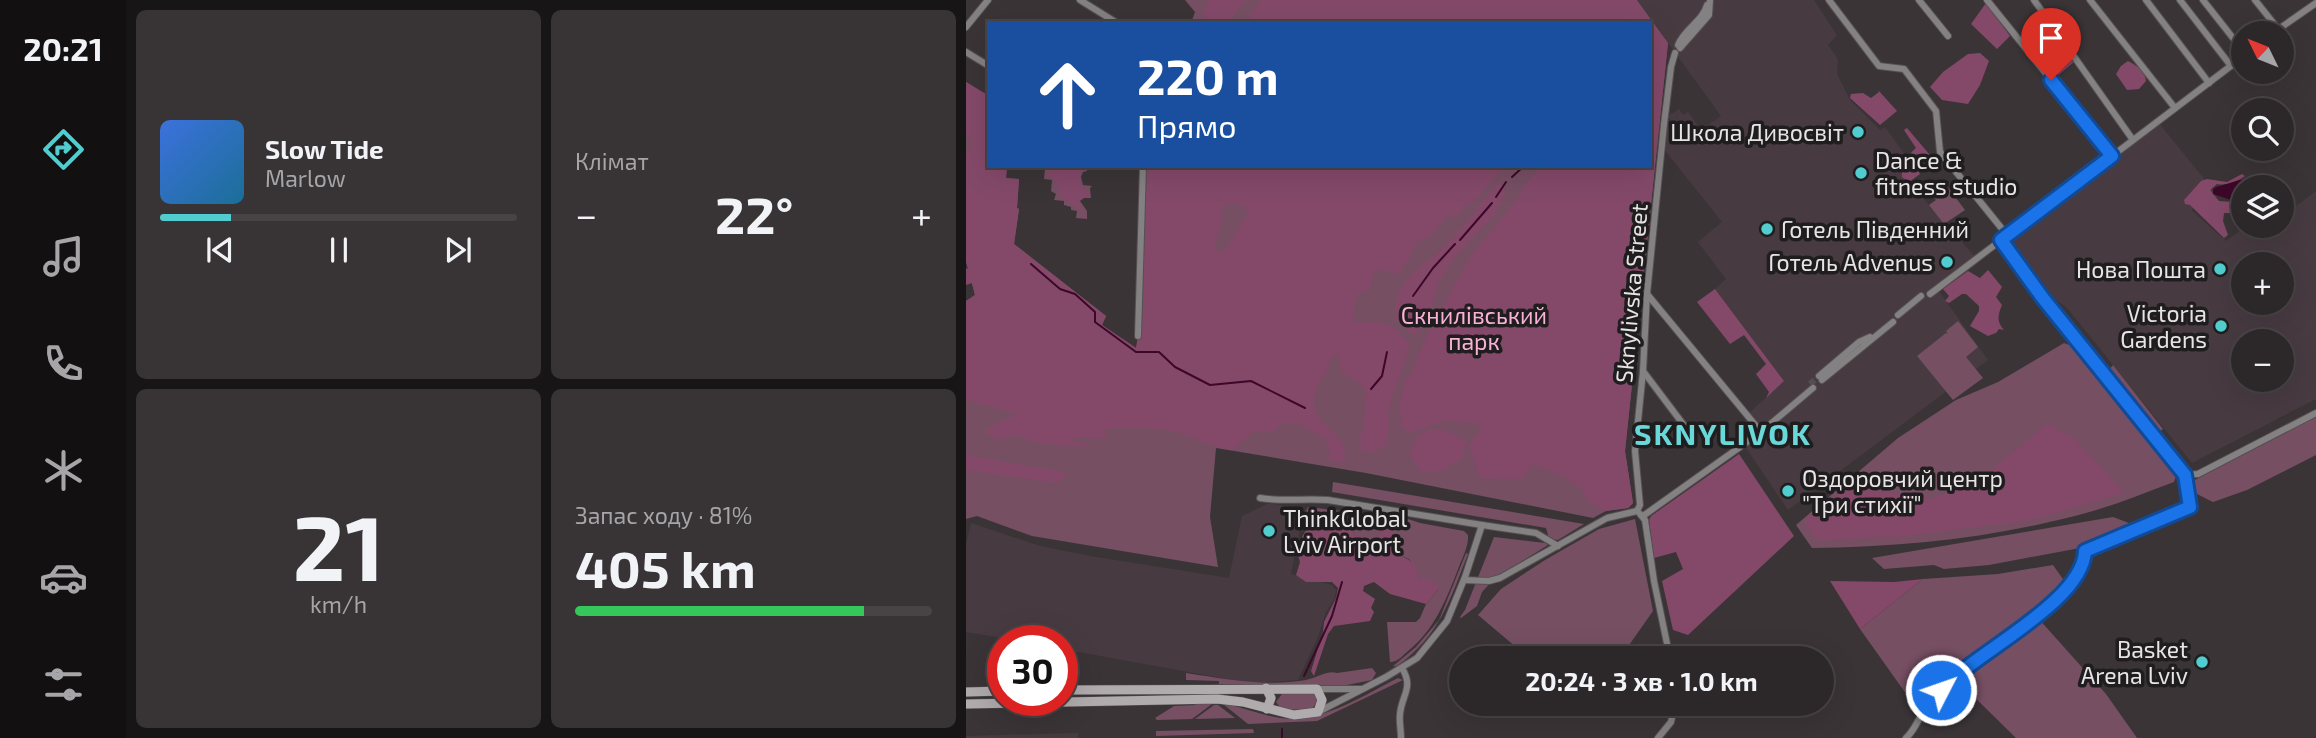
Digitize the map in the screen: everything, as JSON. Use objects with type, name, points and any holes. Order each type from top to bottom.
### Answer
[{"type":"street","points":[[966,27],[988,0]]},
{"type":"street","points":[[1080,0],[1114,21]]},
{"type":"street","name":"Sknylivska Street","points":[[1668,646],[1640,514],[1635,451],[1647,294],[1671,67],[1678,49],[1709,15],[1709,0]]},
{"type":"street","points":[[1829,0],[1879,66],[1904,69],[1936,111],[1940,152],[2004,237],[2042,297],[2185,475],[2190,507],[2085,551],[2083,566],[2073,582],[2004,643],[1952,678],[1906,738]]},
{"type":"street","points":[[1919,0],[1948,36]]},
{"type":"street","points":[[1987,0],[2112,156]]},
{"type":"street","points":[[2034,0],[2133,140]]},
{"type":"street","points":[[2090,0],[2175,108]]},
{"type":"street","points":[[2146,0],[2208,83]]},
{"type":"street","points":[[1931,291],[2231,66],[2180,0]]},
{"type":"street","points":[[2203,0],[2231,37]]},
{"type":"street","points":[[2255,0],[2269,21]]},
{"type":"street","points":[[2291,21],[2316,3]]},
{"type":"street","points":[[966,52],[987,65]]},
{"type":"street","points":[[1138,336],[1143,168]]},
{"type":"street","points":[[1647,294],[1761,432]]},
{"type":"street","points":[[1820,378],[1922,298]]},
{"type":"street","points":[[1643,371],[1692,436]]},
{"type":"street","points":[[1465,578],[1489,581],[1500,578],[1607,518],[1640,514],[1761,432],[1811,387]]},
{"type":"street","points":[[2185,475],[2198,474],[2316,413]]},
{"type":"street","points":[[1260,498],[1289,501],[1311,498],[1328,500],[1536,533],[1558,546]]},
{"type":"street","points":[[966,704],[1217,699],[1243,702],[1294,715],[1318,712],[1418,658],[1447,621],[1465,578],[1482,525]]},
{"type":"street","points":[[1401,738],[1400,712],[1408,690],[1407,676],[1402,668]]},
{"type":"street","points":[[1266,688],[1271,698],[1267,709]]},
{"type":"street","points":[[1317,689],[1322,700],[1318,712]]},
{"type":"street","points":[[1078,690],[1363,689]]},
{"type":"street","points":[[966,692],[987,691]]},
{"type":"street","points":[[1657,738],[1671,722],[1672,716]]},
{"type":"shaded area","points":[[1637,0],[1814,0],[1837,35],[1828,45],[1838,59],[1837,74],[1850,100],[1880,130],[1885,127],[1909,160],[1905,178],[1978,260],[1938,290],[1988,360],[1788,510],[1746,448],[1765,432],[1749,413],[1784,381],[1715,289],[1726,279],[1698,242],[1722,222],[1663,148],[1665,125],[1671,121],[1668,116],[1679,109],[1683,115],[1688,112],[1701,130],[1721,116]]},
{"type":"shaded area","points":[[2158,122],[2214,191],[2191,210],[2226,241],[2231,237],[2294,238],[2294,208],[2316,191],[2316,399],[2192,463],[2068,309],[2034,282],[2005,243]]},
{"type":"shaded area","points":[[2231,183],[2231,200],[2213,194],[2216,187]]},
{"type":"shaded area","points":[[1269,503],[1304,510],[1291,574],[1332,585],[1336,590],[1335,598],[1326,612],[1318,637],[1298,680],[1249,683],[1078,652],[1078,625],[987,625],[987,636],[966,632],[966,544],[971,523],[1040,546],[1229,578],[1242,516]]},
{"type":"shaded area","points":[[1078,733],[1078,738],[966,738],[966,736]]},
{"type":"green space","name":"Скнилівський парк","points":[[1185,0],[1637,0],[1668,43],[1625,451],[1633,503],[1628,508],[1606,511],[1593,518],[1366,473],[1216,448],[1210,517],[1218,567],[1032,536],[977,516],[966,519],[966,301],[975,295],[966,262],[966,82],[987,95],[987,168],[1007,168],[1006,178],[1019,179],[1019,209],[1014,244],[1106,316],[1102,325],[1136,348],[1139,338],[1146,168],[1652,168],[1652,21],[1192,21],[1195,12]]},
{"type":"green space","points":[[1209,0],[1245,0],[1230,21],[1207,21],[1203,13]]},
{"type":"green space","points":[[1261,0],[1636,0],[1652,21],[1247,21]]},
{"type":"green space","points":[[1986,3],[2010,36],[1997,49],[1971,24]]},
{"type":"green space","points":[[1652,22],[1668,43],[1625,451],[1633,503],[1628,508],[1606,511],[1589,502],[1583,490],[1566,478],[1533,464],[1522,479],[1480,478],[1469,444],[1481,431],[1480,424],[1448,420],[1413,432],[1401,428],[1400,402],[1404,382],[1413,370],[1427,335],[1471,256],[1515,202],[1528,181],[1541,168],[1652,168]]},
{"type":"green space","points":[[2046,25],[2063,41],[2074,62],[2055,78],[2040,64],[2027,45]]},
{"type":"green space","points":[[1980,53],[1989,61],[1980,85],[1968,104],[1942,100],[1930,87],[1943,72],[1968,54]]},
{"type":"green space","points":[[2128,61],[2144,74],[2146,81],[2139,89],[2127,90],[2116,74]]},
{"type":"green space","points":[[966,82],[987,95],[987,168],[1007,168],[1006,178],[1019,179],[1019,209],[1014,244],[1106,316],[1102,325],[1136,348],[1141,315],[1147,168],[1502,168],[1478,198],[1465,206],[1458,215],[1447,216],[1431,236],[1416,243],[1401,271],[1397,274],[1380,269],[1374,273],[1370,287],[1356,296],[1354,324],[1386,324],[1410,345],[1388,411],[1386,445],[1373,452],[1361,451],[1360,436],[1364,429],[1366,392],[1356,379],[1342,373],[1338,356],[1331,356],[1317,389],[1314,404],[1320,418],[1341,441],[1345,454],[1344,462],[1331,461],[1326,439],[1298,424],[1281,423],[1272,432],[1254,432],[1232,450],[1162,429],[1104,429],[1107,437],[1072,437],[1075,441],[1087,444],[1086,447],[1059,447],[1053,443],[1042,444],[1014,435],[1003,439],[985,433],[985,429],[1018,414],[966,400],[966,301],[975,295],[972,283],[966,285],[966,268],[969,270],[966,262],[966,153],[972,142],[966,135]],"holes":[[[1236,203],[1246,208],[1247,214],[1225,251],[1214,248],[1222,222],[1220,213],[1225,204]]]},
{"type":"green space","points":[[1878,90],[1897,111],[1880,125],[1850,98],[1851,94],[1863,93],[1871,98]]},
{"type":"green space","points":[[1907,128],[1935,161],[1932,166],[1917,154],[1912,159],[1920,174],[1909,182],[1902,177],[1902,168],[1916,148],[1904,130]]},
{"type":"green space","points":[[1045,168],[1087,168],[1081,177],[1083,185],[1092,186],[1091,198],[1080,201],[1087,211],[1087,219],[1076,218],[1077,211],[1064,205],[1064,201],[1054,200],[1056,194],[1051,191],[1052,180],[1044,179]]},
{"type":"green space","points":[[1046,168],[1081,168],[1080,184],[1090,193],[1079,200],[1081,211],[1059,195],[1058,184],[1048,175]]},
{"type":"green space","points":[[2207,179],[2227,182],[2231,180],[2231,183],[2217,184],[2210,190],[2219,201],[2231,202],[2231,213],[2224,213],[2223,221],[2228,235],[2224,238],[2190,205],[2185,204],[2184,200],[2201,181]]},
{"type":"green space","points":[[1500,183],[1506,192],[1492,218],[1456,255],[1438,283],[1431,310],[1416,335],[1409,331],[1399,323],[1395,312],[1400,290],[1414,272],[1450,241]]},
{"type":"green space","points":[[1947,186],[1965,210],[1944,224],[1929,205],[1936,200],[1933,196]]},
{"type":"green space","points":[[1988,270],[2002,287],[1996,297],[2002,305],[1998,318],[2004,330],[1999,329],[1988,336],[1970,326],[1979,306],[1966,294],[1949,303],[1945,301],[1949,296],[1943,289],[1968,271],[1980,278]]},
{"type":"green space","points":[[1715,289],[1784,381],[1766,398],[1769,392],[1756,374],[1766,364],[1744,335],[1730,344],[1697,302]]},
{"type":"green space","points":[[1958,321],[1978,347],[1966,357],[1983,378],[1953,400],[1917,356],[1948,334],[1946,331]]},
{"type":"green space","points":[[2064,343],[2076,348],[2089,360],[2099,377],[2177,473],[2174,482],[2093,511],[2024,528],[1918,543],[1812,548],[1796,525],[1898,438],[1956,400],[1998,382]]},
{"type":"green space","points":[[2113,365],[2163,429],[2157,434],[2108,371]]},
{"type":"green space","points":[[2316,417],[2316,455],[2247,490],[2213,502],[2191,491],[2189,483]]},
{"type":"green space","points":[[2048,424],[2074,438],[2124,493],[2031,520],[1897,537],[1817,540],[1804,521],[1861,477],[1881,491],[1932,499],[1979,480]]},
{"type":"green space","points":[[1430,429],[1446,430],[1466,441],[1462,459],[1440,472],[1421,471],[1409,454],[1418,436]]},
{"type":"green space","points":[[966,454],[1067,473],[1057,483],[966,470]]},
{"type":"green space","points":[[1739,454],[1794,536],[1688,635],[1673,630],[1662,581],[1683,569],[1676,552],[1654,558],[1649,520]]},
{"type":"green space","points":[[1333,482],[1584,524],[1558,540],[1549,539],[1546,528],[1332,492]]},
{"type":"green space","points":[[1308,507],[1408,519],[1464,531],[1468,535],[1464,554],[1438,615],[1417,643],[1398,660],[1390,662],[1387,622],[1416,622],[1438,590],[1419,578],[1410,560],[1397,553],[1398,540],[1380,538],[1376,545],[1354,535],[1351,525],[1312,516],[1306,511]]},
{"type":"green space","points":[[1305,511],[1324,521],[1351,525],[1354,535],[1369,538],[1376,544],[1383,529],[1393,531],[1398,540],[1397,553],[1414,563],[1419,578],[1435,581],[1438,590],[1426,604],[1390,594],[1374,582],[1364,586],[1363,591],[1375,599],[1370,621],[1334,626],[1328,634],[1314,676],[1311,671],[1324,622],[1338,588],[1332,582],[1306,582],[1296,575],[1300,562],[1296,548],[1306,530],[1302,523]]},
{"type":"green space","points":[[2113,517],[2134,525],[2133,529],[2080,548],[1989,565],[1944,569],[1934,565],[1884,569],[1872,558]]},
{"type":"green space","points":[[1635,519],[1653,611],[1628,646],[1515,646],[1478,615],[1501,589],[1599,529]]},
{"type":"green space","points":[[1494,537],[1548,545],[1495,578],[1482,592],[1477,606],[1461,618],[1460,617]]},
{"type":"green space","points":[[1466,553],[1468,554],[1455,587],[1442,616],[1433,630],[1412,654],[1397,666],[1393,666],[1416,647],[1439,620]]},
{"type":"green space","points":[[2053,565],[2065,582],[2002,639],[1945,679],[1921,707],[1914,705],[1860,629],[1923,579],[1998,574]]},
{"type":"green space","points":[[1923,579],[1860,629],[1830,581],[1894,582]]},
{"type":"green space","points":[[2037,617],[2106,694],[2137,738],[2016,738],[1958,681],[1956,677],[1993,653]]},
{"type":"green space","points":[[1372,668],[1376,673],[1372,680],[1342,686],[1219,684],[1219,681],[1186,680],[1186,673],[1276,683]]},
{"type":"green space","points":[[1398,678],[1403,680],[1317,721],[1248,724],[1223,704],[1275,717],[1307,717],[1339,708]]},
{"type":"green space","points":[[1282,694],[1314,694],[1318,701],[1312,709],[1282,710],[1276,702]]},
{"type":"green space","points":[[1212,704],[1192,719],[1155,718],[1174,706]]},
{"type":"green space","points":[[1218,705],[1235,718],[1195,719]]},
{"type":"green space","points":[[1253,729],[1254,733],[1156,736],[1156,731]]},
{"type":"waterway","points":[[1512,177],[1522,168]]},
{"type":"waterway","points":[[1496,197],[1506,182]]},
{"type":"waterway","points":[[1460,240],[1492,203]]},
{"type":"waterway","points":[[1413,296],[1455,244]]},
{"type":"waterway","points":[[1031,264],[1060,289],[1075,294],[1095,312],[1095,322],[1136,352],[1159,352],[1175,367],[1210,385],[1251,381],[1305,408]]},
{"type":"waterway","points":[[1371,389],[1382,376],[1387,352]]},
{"type":"waterway","points":[[1304,676],[1332,616],[1342,582]]},
{"type":"waterway","points":[[1282,729],[1282,738]]},
{"type":"tunnel","points":[[1810,384],[1819,376]]},
{"type":"place","name":"Школа Дивосвіт","points":[[1858,132]]},
{"type":"place","name":"Dance & fitness studio","points":[[1861,173]]},
{"type":"place","name":"Готель Південний","points":[[1767,229]]},
{"type":"place","name":"Готель Advenus","points":[[1947,262]]},
{"type":"place","name":"Нова Пошта","points":[[2220,269]]},
{"type":"place","name":"Victoria Gardens","points":[[2221,326]]},
{"type":"place","name":"Оздоровчий центр \"Три стихії\"","points":[[1788,491]]},
{"type":"place","name":"ThinkGlobal Lviv Airport","points":[[1269,531]]},
{"type":"place","name":"Basket Arena Lviv","points":[[2202,662]]},
{"type":"district","name":"SKNYLIVOK","points":[[1723,433]]},
{"type":"route","points":[[1941,690],[1952,678],[2004,643],[2073,582],[2083,566],[2085,551],[2190,507],[2185,475],[2042,297],[2001,240],[2112,156],[2051,80]]}]
